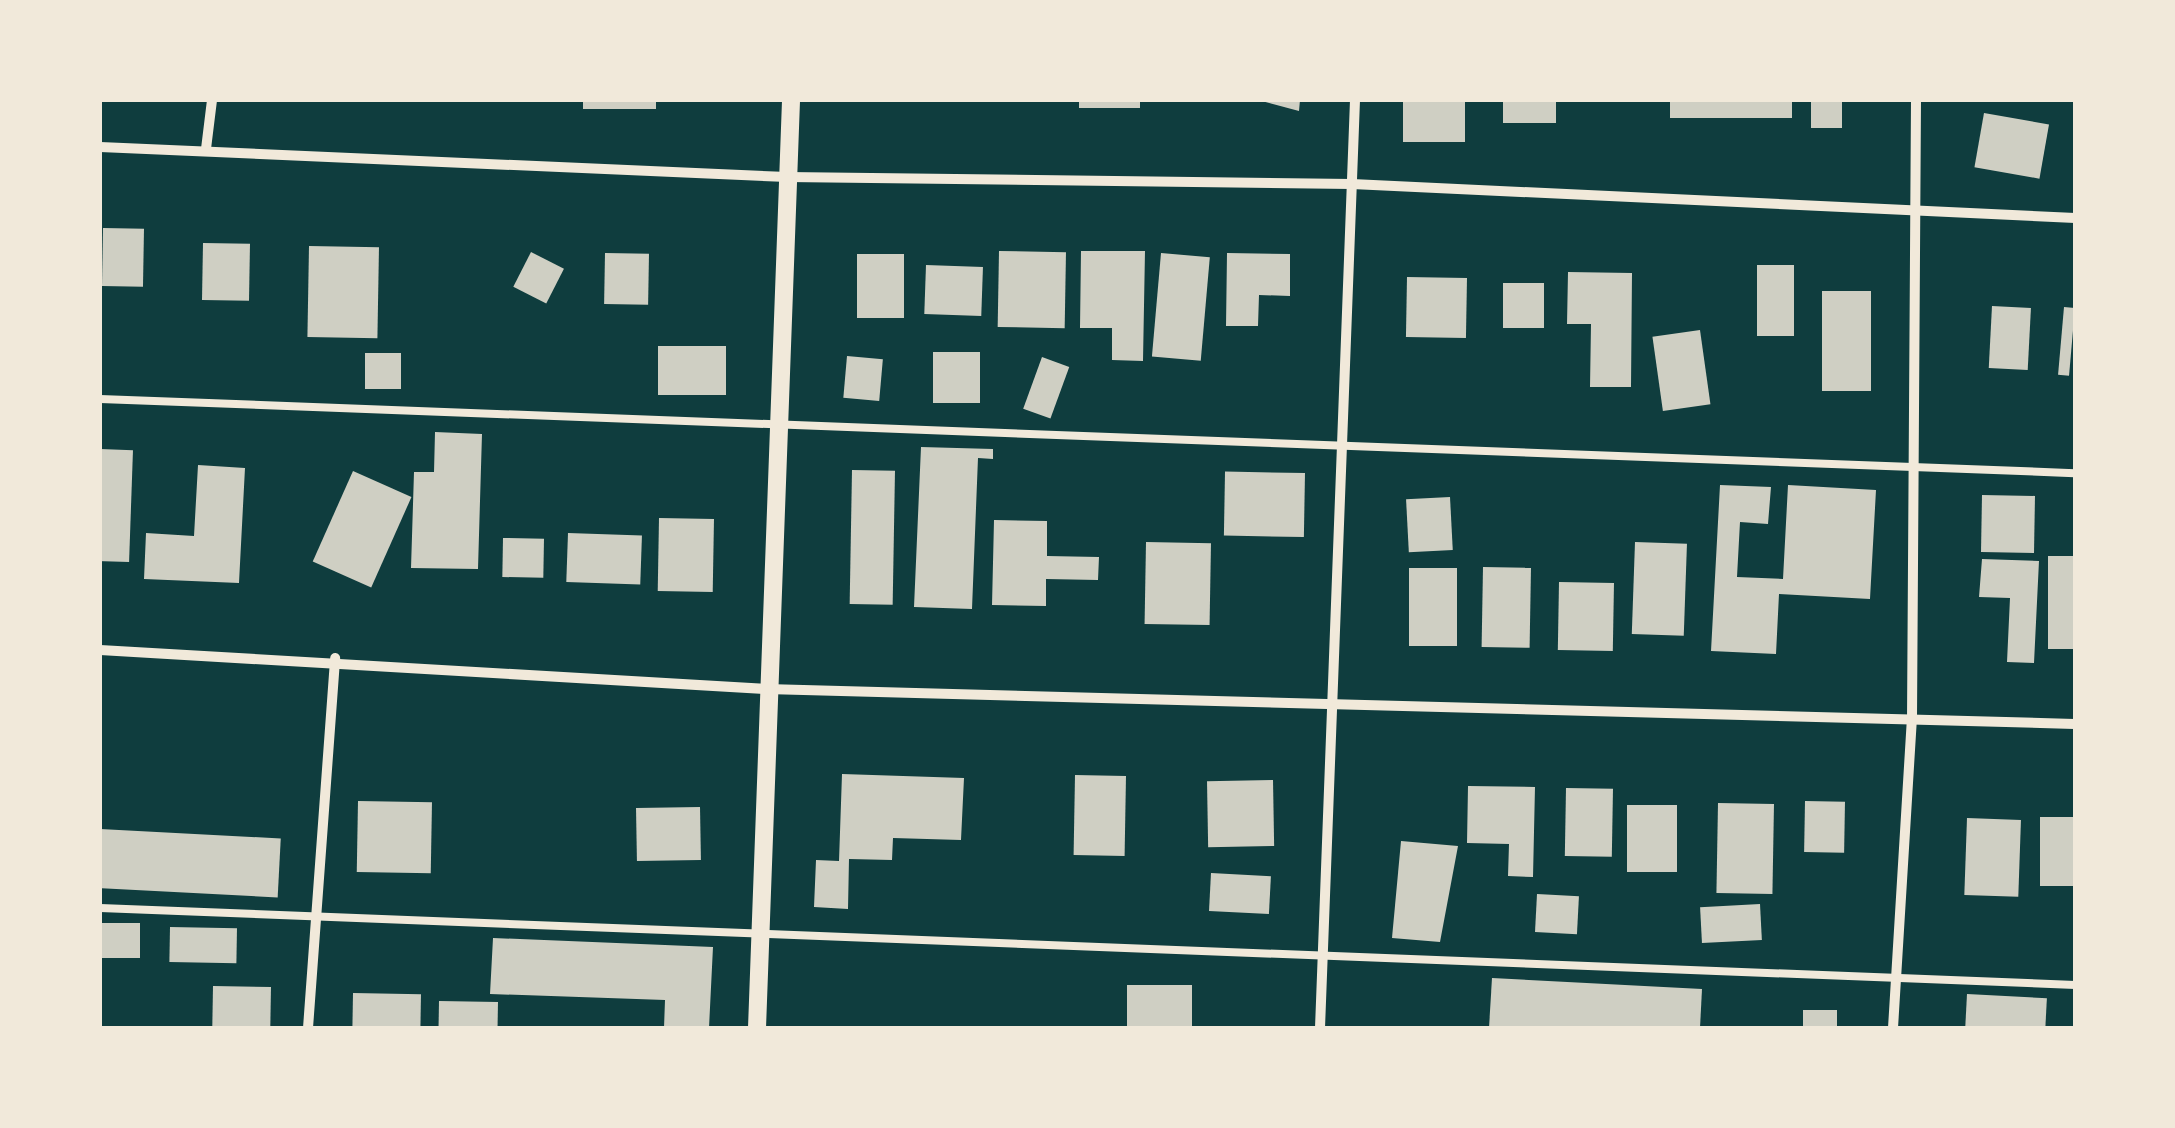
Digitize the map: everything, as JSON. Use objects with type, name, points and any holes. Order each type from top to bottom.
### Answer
[{"type":"street","points":[[206,149],[212,100]]},
{"type":"street","points":[[758,1028],[766,689],[790,100]]},
{"type":"street","points":[[1320,1028],[1354,100]]},
{"type":"street","points":[[1892,1028],[1912,719],[1916,100]]},
{"type":"street","points":[[100,147],[787,177],[1352,184],[1913,217],[2075,218]]},
{"type":"street","points":[[100,650],[335,658],[766,689],[2075,724]]},
{"type":"street","points":[[308,1028],[335,658]]},
{"type":"lane","points":[[100,399],[776,428],[2075,473]]},
{"type":"lane","points":[[100,908],[760,932],[1323,959],[2075,985]]},
{"type":"building","points":[[583,100],[656,100],[656,109],[583,109]]},
{"type":"building","points":[[1079,100],[1140,100],[1140,108],[1079,108]]},
{"type":"building","points":[[1258,100],[1300,100],[1299,111]]},
{"type":"building","points":[[1403,100],[1465,100],[1465,142],[1403,142]]},
{"type":"building","points":[[1503,100],[1556,100],[1556,123],[1503,123]]},
{"type":"building","points":[[1670,100],[1792,100],[1792,118],[1670,118]]},
{"type":"building","points":[[1811,100],[1842,100],[1842,128],[1811,128]]},
{"type":"building","points":[[1984,113],[2049,124],[2039,179],[1974,167]]},
{"type":"building","points":[[103,228],[144,229],[143,287],[102,286]]},
{"type":"building","points":[[203,243],[250,244],[249,301],[202,300]]},
{"type":"building","points":[[309,246],[379,247],[377,338],[307,337]]},
{"type":"building","points":[[999,251],[1066,252],[1065,328],[998,327]]},
{"type":"building","points":[[1081,251],[1145,251],[1143,361],[1112,360],[1112,328],[1080,328]]},
{"type":"building","points":[[531,252],[564,269],[546,304],[513,287]]},
{"type":"building","points":[[605,253],[649,254],[648,305],[604,304]]},
{"type":"building","points":[[1161,253],[1210,257],[1201,361],[1152,357]]},
{"type":"building","points":[[1227,253],[1290,254],[1290,296],[1259,295],[1258,326],[1226,326]]},
{"type":"building","points":[[857,254],[904,254],[904,318],[857,318]]},
{"type":"building","points":[[926,265],[983,267],[981,316],[924,314]]},
{"type":"building","points":[[1757,265],[1794,265],[1794,336],[1757,336]]},
{"type":"building","points":[[1568,272],[1632,273],[1631,387],[1590,387],[1591,324],[1567,324]]},
{"type":"building","points":[[1407,277],[1467,278],[1466,338],[1406,337]]},
{"type":"building","points":[[1503,283],[1544,283],[1544,328],[1503,328]]},
{"type":"building","points":[[1822,291],[1871,291],[1871,391],[1822,391]]},
{"type":"building","points":[[1992,306],[2031,308],[2028,370],[1989,368]]},
{"type":"building","points":[[2064,307],[2075,308],[2069,376],[2058,375]]},
{"type":"building","points":[[1700,330],[1710,404],[1663,411],[1652,337]]},
{"type":"building","points":[[658,346],[726,346],[726,395],[658,395]]},
{"type":"building","points":[[933,352],[980,352],[980,403],[933,403]]},
{"type":"building","points":[[365,353],[401,353],[401,389],[365,389]]},
{"type":"building","points":[[847,356],[883,359],[879,401],[843,398]]},
{"type":"building","points":[[1042,357],[1069,367],[1050,419],[1023,409]]},
{"type":"building","points":[[435,432],[482,434],[478,569],[411,568],[414,472],[434,472]]},
{"type":"building","points":[[921,447],[993,449],[993,459],[978,458],[972,609],[914,607]]},
{"type":"building","points":[[100,449],[133,450],[129,562],[100,561]]},
{"type":"building","points":[[198,465],[245,468],[239,583],[144,579],[146,533],[194,536]]},
{"type":"building","points":[[852,470],[895,471],[893,605],[850,604]]},
{"type":"building","points":[[353,471],[411,497],[371,587],[313,561]]},
{"type":"building","points":[[1225,472],[1305,473],[1304,537],[1224,536]]},
{"type":"building","points":[[1720,485],[1771,487],[1768,524],[1740,522],[1737,577],[1783,579],[1788,485],[1876,490],[1870,599],[1779,594],[1776,654],[1711,651]]},
{"type":"building","points":[[1982,495],[2035,496],[2034,553],[1981,552]]},
{"type":"building","points":[[1450,497],[1453,550],[1409,552],[1406,499]]},
{"type":"building","points":[[659,518],[714,519],[713,592],[658,591]]},
{"type":"building","points":[[994,520],[1047,521],[1047,556],[1099,557],[1098,580],[1046,579],[1046,606],[992,605]]},
{"type":"building","points":[[568,533],[642,536],[640,585],[566,582]]},
{"type":"building","points":[[503,538],[544,539],[543,578],[502,577]]},
{"type":"building","points":[[1146,542],[1211,543],[1210,625],[1145,624]]},
{"type":"building","points":[[1635,542],[1687,544],[1684,636],[1632,634]]},
{"type":"building","points":[[2048,556],[2075,556],[2075,649],[2048,649]]},
{"type":"building","points":[[1982,559],[2039,561],[2034,663],[2007,662],[2010,598],[1979,597]]},
{"type":"building","points":[[1483,567],[1531,568],[1530,648],[1482,647]]},
{"type":"building","points":[[1409,568],[1457,568],[1457,646],[1409,646]]},
{"type":"building","points":[[1559,582],[1614,583],[1613,651],[1558,650]]},
{"type":"building","points":[[842,774],[964,778],[961,840],[893,838],[892,860],[849,859],[848,909],[814,907],[816,860],[839,861]]},
{"type":"building","points":[[1075,775],[1126,776],[1125,856],[1074,855]]},
{"type":"building","points":[[1273,780],[1274,846],[1208,847],[1207,781]]},
{"type":"building","points":[[1468,786],[1535,787],[1533,877],[1508,876],[1509,844],[1467,843]]},
{"type":"building","points":[[1566,788],[1613,789],[1612,857],[1565,856]]},
{"type":"building","points":[[358,801],[432,802],[431,873],[357,872]]},
{"type":"building","points":[[1805,801],[1845,802],[1844,853],[1804,852]]},
{"type":"building","points":[[1718,803],[1774,804],[1772,894],[1716,893]]},
{"type":"building","points":[[1627,805],[1677,805],[1677,872],[1627,872]]},
{"type":"building","points":[[700,807],[701,860],[637,861],[636,808]]},
{"type":"building","points":[[2040,817],[2075,817],[2075,886],[2040,886]]},
{"type":"building","points":[[1967,818],[2021,820],[2018,897],[1964,895]]},
{"type":"building","points":[[100,829],[281,838],[278,897],[100,888]]},
{"type":"building","points":[[1401,841],[1458,846],[1440,942],[1392,938]]},
{"type":"building","points":[[1211,873],[1271,876],[1269,914],[1209,911]]},
{"type":"building","points":[[1537,894],[1579,896],[1577,934],[1535,932]]},
{"type":"building","points":[[1760,904],[1762,940],[1702,943],[1700,907]]},
{"type":"building","points":[[100,923],[140,923],[140,958],[100,958]]},
{"type":"building","points":[[170,927],[237,928],[236,963],[169,962]]},
{"type":"building","points":[[493,938],[713,947],[709,1028],[664,1028],[665,1000],[490,994]]},
{"type":"building","points":[[1492,978],[1702,989],[1700,1028],[1489,1028]]},
{"type":"building","points":[[1127,985],[1192,985],[1192,1028],[1127,1028]]},
{"type":"building","points":[[213,986],[271,987],[270,1028],[212,1028]]},
{"type":"building","points":[[353,993],[421,994],[420,1028],[352,1028]]},
{"type":"building","points":[[1967,994],[2047,998],[2045,1028],[1965,1028]]},
{"type":"building","points":[[439,1001],[498,1002],[498,1028],[439,1028]]},
{"type":"building","points":[[1803,1010],[1837,1010],[1837,1028],[1803,1028]]}]
